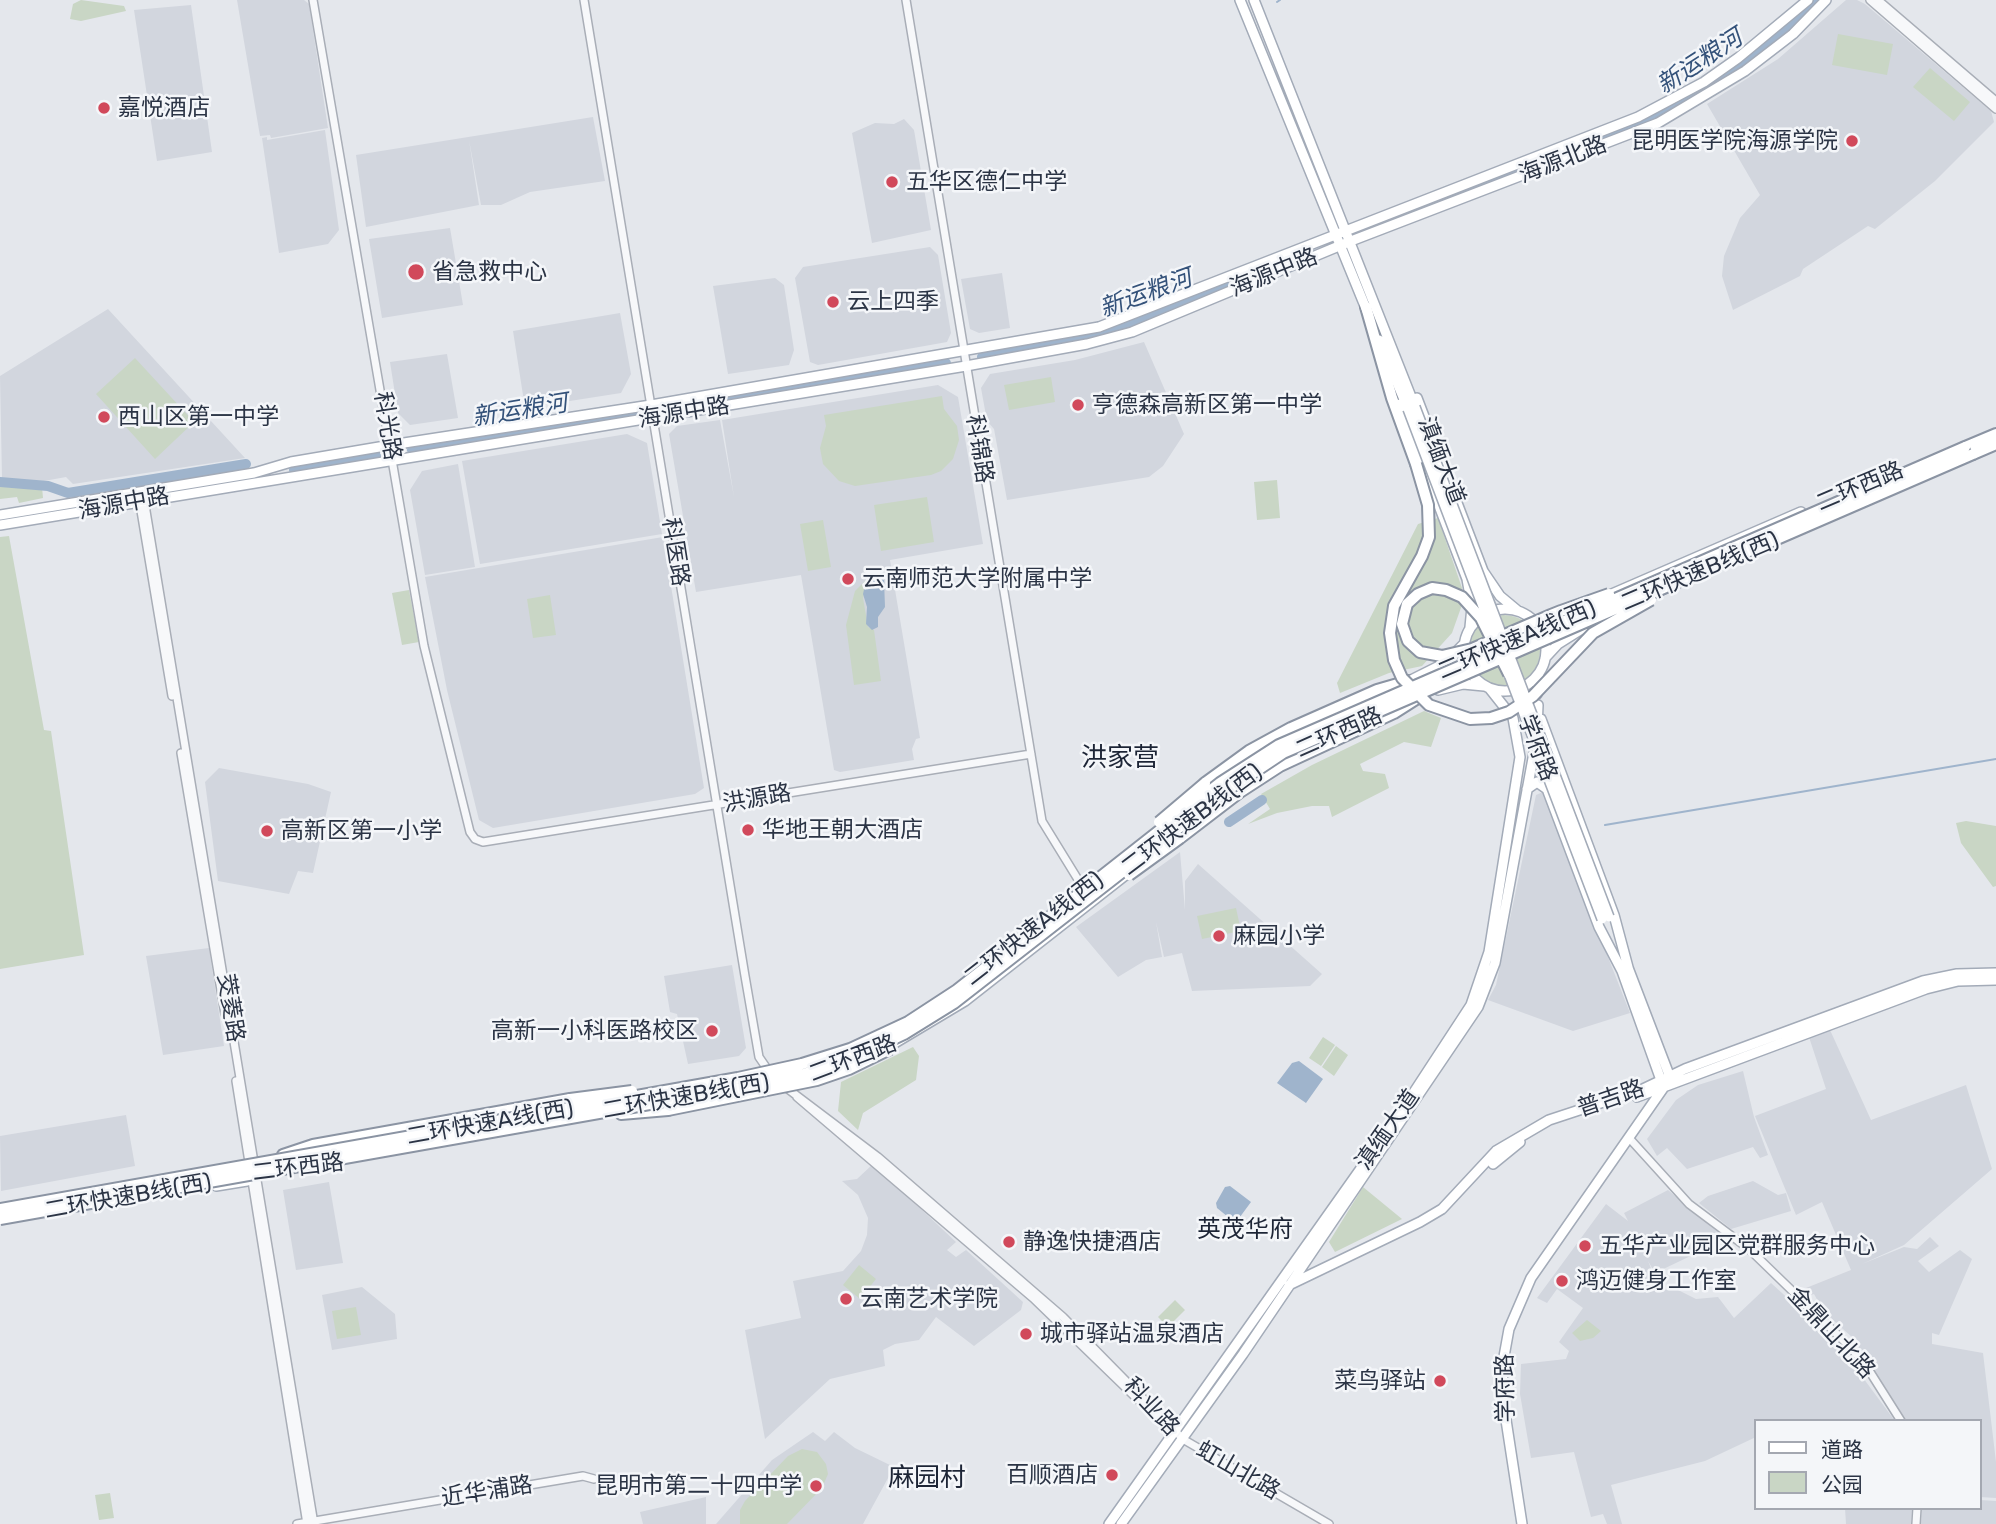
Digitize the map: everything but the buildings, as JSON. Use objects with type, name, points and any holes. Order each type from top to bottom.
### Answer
[{"type":"highway","points":[[1370,305],[1390,391],[1428,505],[1429,530],[1422,556],[1393,611],[1391,647],[1397,667],[1409,688],[1423,701],[1448,714],[1477,719],[1514,709],[1533,696],[1572,651],[1598,629],[1728,559]]},
{"type":"highway","name":"二环快速B线(西)","points":[[0,1220],[781,1079],[862,1054],[937,1014],[1234,784],[1291,749],[1973,454],[1996,439]]},
{"type":"highway","name":"二环快速A线(西)","points":[[0,1208],[694,1086],[802,1064],[841,1052],[891,1030],[957,990],[1087,885],[1220,783],[1287,741],[1662,577],[1996,439]]},
{"type":"highway","points":[[1509,674],[1497,649],[1490,637],[1481,618],[1462,597],[1447,590],[1432,588],[1418,594],[1407,604],[1402,624],[1408,641],[1420,652],[1442,656],[1472,649],[1484,644],[1495,639],[1506,634],[1570,607],[1662,577]]},
{"type":"highway","points":[[1087,885],[1223,769],[1274,737],[1338,706],[1383,687],[1409,681]]},
{"type":"highway","points":[[1076,909],[1163,852],[1248,786],[1307,752],[1394,713],[1416,699]]},
{"type":"highway","points":[[621,1114],[668,1110],[770,1091],[838,1073],[888,1050],[937,1014]]},
{"type":"highway","points":[[283,1155],[341,1140],[589,1095],[694,1086]]},
{"type":"main road","name":"滇缅大道","points":[[1240,0],[1340,246],[1420,405],[1485,575],[1500,596],[1518,611]]},
{"type":"main road","name":"滇缅大道","points":[[1254,0],[1351,241],[1370,305],[1468,583],[1472,607],[1470,627]]},
{"type":"main road","name":"海源北路","points":[[1347,230],[1638,117],[1704,82],[1776,29],[1808,0]]},
{"type":"main road","name":"海源北路","points":[[1351,241],[1657,123],[1745,71],[1793,34],[1826,0]]},
{"type":"main road","name":"海源中路","points":[[0,525],[391,445],[651,405],[1099,327],[1347,230]]},
{"type":"main road","name":"海源中路","points":[[0,515],[393,461],[1087,344],[1132,331],[1351,241]]},
{"type":"main road","name":"滇缅大道","points":[[1370,305],[1412,408]]},
{"type":"main road","name":"学府路","points":[[1412,408],[1509,674],[1626,972],[1666,1082],[1632,1141],[1531,1278],[1509,1329],[1503,1362],[1502,1394],[1522,1524]]},
{"type":"main road","name":"学府路","points":[[1412,408],[1605,918]]},
{"type":"main road","name":"二环西路","points":[[1529,617],[1555,614],[1596,601],[1996,439]]},
{"type":"main road","name":"二环西路","points":[[1545,658],[1565,638],[1604,618],[1996,439]]},
{"type":"main road","points":[[1468,583],[1474,588],[1481,587],[1486,582],[1485,575]]},
{"type":"main road","points":[[1596,601],[1593,606],[1594,615],[1604,618]]},
{"type":"main road","points":[[1507,609],[1529,617],[1543,635],[1545,658],[1539,673],[1518,689],[1508,692],[1487,687],[1468,668],[1464,644],[1470,627],[1489,612],[1507,609]]},
{"type":"main road","name":"二环西路","points":[[0,1220],[253,1170],[283,1155],[765,1068],[839,1048],[906,1017],[970,974],[1252,755],[1301,728],[1446,663],[1464,644]]},
{"type":"main road","name":"学府路","points":[[1539,673],[1538,705],[1544,730],[1616,920],[1626,972]]},
{"type":"main road","points":[[1409,681],[1419,687],[1416,699]]},
{"type":"main road","name":"二环西路","points":[[253,1170],[286,1174],[621,1114],[782,1084],[855,1062],[932,1024],[998,977],[1254,776],[1309,745],[1416,699],[1459,685],[1487,687]]},
{"type":"main road","name":"滇缅大道","points":[[1109,1524],[1308,1250],[1459,1027],[1481,980],[1489,951],[1520,757],[1513,718],[1487,687]]},
{"type":"main road","name":"滇缅大道","points":[[1121,1524],[1183,1439],[1269,1306],[1303,1264],[1308,1250],[1409,1113],[1478,1007],[1495,963],[1526,791],[1538,705]]},
{"type":"main road","points":[[1526,791],[1531,784],[1539,783],[1545,787],[1599,927],[1626,972]]},
{"type":"main road","points":[[1551,801],[1558,791],[1568,794]]},
{"type":"main road","name":"普吉路","points":[[1666,1082],[1923,981],[1956,974],[1996,972]]},
{"type":"main road","name":"普吉路","points":[[1269,1306],[1290,1291],[1442,1209],[1464,1190],[1496,1151],[1529,1129],[1926,989],[1958,981],[1996,980]]},
{"type":"main road","points":[[0,1208],[19,1201],[253,1170]]},
{"type":"main road","points":[[0,1220],[23,1220],[253,1170]]},
{"type":"main road","name":"二环西路","points":[[0,1208],[233,1174]]},
{"type":"main road","points":[[19,1201],[12,1211],[16,1218],[23,1220]]},
{"type":"main road","points":[[1308,1250],[1313,1265],[1325,1272]]},
{"type":"main road","points":[[1303,1264],[1313,1273]]},
{"type":"main road","name":"普吉路","points":[[1286,1286],[1313,1273],[1325,1272]]},
{"type":"street","name":"科光路","points":[[313,0],[424,646],[470,832],[475,839],[483,842]]},
{"type":"street","name":"科医路","points":[[584,0],[759,1057],[765,1068]]},
{"type":"street","name":"科锦路","points":[[906,0],[1045,830],[1087,885]]},
{"type":"street","points":[[1870,0],[1996,109]]},
{"type":"street","points":[[1878,0],[1996,101]]},
{"type":"street","name":"茭菱路","points":[[141,497],[310,1523]]},
{"type":"street","name":"洪源路","points":[[483,842],[1031,754]]},
{"type":"street","points":[[765,1068],[782,1084]]},
{"type":"street","name":"科业路","points":[[782,1084],[878,1157],[1046,1302],[1183,1439]]},
{"type":"street","name":"金鼎山北路","points":[[1632,1141],[1689,1204],[1749,1250],[1848,1345],[1865,1364],[1900,1419]]},
{"type":"street","name":"虹山北路","points":[[1183,1439],[1329,1524]]},
{"type":"street","name":"近华浦路","points":[[297,1524],[583,1476],[594,1479]]},
{"type":"shaded area","points":[[237,0],[304,0],[309,4],[328,128],[271,138],[270,135],[260,136]]},
{"type":"shaded area","name":"昆明医学院海源学院","points":[[1846,0],[1857,0],[1865,4],[1991,111],[1994,122],[1935,181],[1875,229],[1868,226],[1803,269],[1800,276],[1733,310],[1722,276],[1724,256],[1740,218],[1760,195],[1707,104],[1778,59]]},
{"type":"shaded area","points":[[191,5],[212,152],[157,161],[134,10]]},
{"type":"shaded area","points":[[593,117],[605,181],[530,192],[501,205],[481,205],[469,140],[479,205],[366,227],[356,155]]},
{"type":"shaded area","name":"五华区德仁中学","points":[[904,119],[914,130],[931,230],[872,243],[852,133],[875,123],[894,124]]},
{"type":"shaded area","points":[[325,130],[339,230],[328,244],[279,253],[262,138],[267,137],[267,140]]},
{"type":"shaded area","name":"省急救中心","points":[[450,228],[463,305],[382,318],[369,239]]},
{"type":"shaded area","points":[[930,247],[938,255],[951,333],[947,342],[818,365],[810,362],[795,278],[803,267]]},
{"type":"shaded area","points":[[1002,273],[1010,328],[979,333],[970,329],[961,279]]},
{"type":"shaded area","points":[[775,278],[784,285],[794,350],[789,365],[728,374],[713,286]]},
{"type":"shaded area","name":"西山区第一中学","points":[[108,309],[245,458],[73,484],[66,477],[44,481],[2,478],[0,376]]},
{"type":"shaded area","points":[[620,313],[631,374],[621,393],[525,408],[513,331]]},
{"type":"shaded area","name":"亨德森高新区第一中学","points":[[1144,342],[1184,434],[1163,466],[1149,477],[1007,500],[994,429],[987,421],[981,388],[990,374],[1075,360]]},
{"type":"shaded area","points":[[447,354],[458,418],[410,425],[398,413],[390,362]]},
{"type":"shaded area","name":"云南师范大学附属中学","points":[[938,385],[958,397],[983,544],[890,560],[920,738],[916,739],[912,749],[914,760],[840,772],[834,770],[801,575],[696,592],[669,434],[677,426],[720,420],[734,497],[722,420]]},
{"type":"shaded area","points":[[627,434],[647,443],[662,534],[480,564],[462,461]]},
{"type":"shaded area","points":[[458,464],[475,567],[425,575],[410,490],[422,471]]},
{"type":"shaded area","points":[[663,537],[704,788],[695,794],[493,828],[479,820],[447,690],[425,577]]},
{"type":"shaded area","name":"高新区第一小学","points":[[219,768],[308,784],[331,792],[313,873],[298,871],[289,894],[218,881],[205,782]]},
{"type":"shaded area","points":[[1543,792],[1630,1013],[1573,1031],[1488,1000],[1496,985],[1536,795]]},
{"type":"shaded area","name":"麻园小学","points":[[1180,852],[1185,910],[1185,881],[1198,864],[1322,974],[1310,986],[1192,991],[1182,953],[1164,957],[1156,922],[1162,957],[1146,960],[1118,977],[1076,927]]},
{"type":"shaded area","points":[[209,948],[224,1046],[163,1055],[146,956]]},
{"type":"shaded area","name":"高新一小科医路校区","points":[[732,965],[746,1048],[739,1056],[688,1064],[677,1014],[670,1012],[664,976]]},
{"type":"shaded area","points":[[1830,1030],[1871,1120],[1966,1085],[1992,1169],[1904,1245],[1862,1264],[1904,1247],[1917,1249],[1930,1237],[1939,1246],[1918,1261],[1929,1272],[1960,1250],[1972,1259],[1939,1335],[1932,1333],[1932,1344],[1983,1353],[1996,1462],[1996,1498],[1982,1497],[1982,1419],[1903,1419],[1853,1338],[1824,1312],[1814,1294],[1807,1296],[1801,1290],[1851,1270],[1822,1202],[1796,1215],[1755,1116],[1826,1089],[1809,1037]]},
{"type":"shaded area","points":[[1743,1071],[1754,1117],[1768,1155],[1760,1158],[1753,1147],[1687,1169],[1667,1148],[1657,1156],[1647,1139],[1676,1100],[1698,1085]]},
{"type":"shaded area","points":[[126,1115],[135,1166],[1,1191],[0,1136]]},
{"type":"shaded area","name":"云南艺术学院","points":[[873,1164],[956,1242],[947,1250],[956,1257],[966,1250],[1023,1302],[1021,1310],[974,1346],[936,1317],[919,1340],[895,1344],[883,1350],[885,1366],[830,1379],[765,1439],[745,1330],[801,1318],[793,1281],[843,1271],[861,1251],[867,1235],[868,1218],[858,1195],[842,1181],[857,1179]]},
{"type":"shaded area","points":[[1753,1181],[1778,1195],[1786,1193],[1791,1211],[1731,1229],[1699,1203],[1708,1196]]},
{"type":"shaded area","points":[[329,1182],[343,1263],[296,1270],[283,1190]]},
{"type":"shaded area","points":[[1668,1190],[1726,1239],[1655,1273],[1648,1261],[1660,1290],[1676,1289],[1696,1299],[1718,1297],[1734,1318],[1771,1283],[1838,1344],[1894,1419],[1755,1419],[1755,1437],[1705,1461],[1611,1485],[1622,1524],[1607,1524],[1603,1514],[1591,1517],[1574,1452],[1531,1458],[1520,1394],[1521,1364],[1566,1359],[1569,1351],[1559,1342],[1583,1308],[1557,1289],[1547,1303],[1537,1298],[1606,1204],[1628,1221],[1624,1213]]},
{"type":"shaded area","points":[[362,1287],[395,1314],[397,1339],[332,1350],[322,1295]]},
{"type":"shaded area","name":"昆明市第二十四中学","points":[[813,1432],[825,1441],[834,1432],[855,1448],[894,1467],[863,1524],[716,1524],[772,1460]]},
{"type":"shaded area","points":[[706,1497],[706,1524],[643,1524],[640,1512]]},
{"type":"shaded area","points":[[1982,1500],[1996,1501],[1996,1524],[1921,1524],[1922,1510],[1982,1510]]},
{"type":"shaded area","points":[[1845,1510],[1912,1510],[1911,1524],[1846,1524]]},
{"type":"green space","points":[[81,0],[124,6],[126,11],[81,21],[70,19],[73,4]]},
{"type":"green space","points":[[1838,34],[1893,44],[1887,75],[1832,65]]},
{"type":"green space","points":[[1930,68],[1970,102],[1954,121],[1913,87]]},
{"type":"green space","points":[[135,358],[194,422],[155,459],[96,394]]},
{"type":"green space","points":[[1051,377],[1055,402],[1009,410],[1004,385]]},
{"type":"green space","points":[[942,396],[944,409],[957,426],[959,440],[953,459],[941,471],[931,475],[855,486],[839,481],[823,464],[820,448],[826,426],[824,415]]},
{"type":"green space","points":[[1277,480],[1280,518],[1257,520],[1254,482]]},
{"type":"green space","points":[[0,484],[42,487],[43,498],[19,503],[17,497],[0,499]]},
{"type":"green space","points":[[927,497],[934,542],[881,551],[874,505]]},
{"type":"green space","points":[[1438,518],[1462,588],[1463,602],[1452,633],[1422,666],[1389,673],[1340,693],[1337,683],[1418,524]]},
{"type":"green space","points":[[823,520],[831,567],[808,571],[800,524]]},
{"type":"green space","points":[[9,536],[44,730],[51,731],[84,955],[0,969],[0,537]]},
{"type":"green space","points":[[868,581],[863,598],[868,627],[874,630],[881,681],[854,685],[846,625],[855,591]]},
{"type":"green space","points":[[409,590],[419,642],[402,645],[392,593]]},
{"type":"green space","points":[[550,595],[556,635],[533,638],[527,599]]},
{"type":"green space","points":[[1504,615],[1524,621],[1534,631],[1540,651],[1534,671],[1524,681],[1504,687],[1484,681],[1474,671],[1468,651],[1474,631],[1484,621]]},
{"type":"green space","points":[[1424,711],[1441,718],[1431,747],[1404,742],[1360,764],[1363,771],[1385,774],[1389,788],[1332,817],[1329,806],[1312,806],[1277,813],[1248,824],[1270,809],[1261,794],[1312,765]]},
{"type":"green space","points":[[1966,821],[1996,826],[1996,886],[1993,887],[1961,843],[1956,823]]},
{"type":"green space","points":[[1236,908],[1241,931],[1202,939],[1197,916]]},
{"type":"green space","points":[[1323,1037],[1335,1045],[1321,1066],[1309,1058]]},
{"type":"green space","points":[[1336,1046],[1348,1055],[1334,1076],[1322,1067]]},
{"type":"green space","points":[[913,1047],[919,1056],[916,1080],[863,1113],[858,1130],[838,1111],[841,1082]]},
{"type":"green space","points":[[1363,1187],[1402,1219],[1335,1252],[1329,1242]]},
{"type":"green space","points":[[859,1265],[876,1279],[860,1299],[843,1285]]},
{"type":"green space","points":[[1175,1300],[1185,1310],[1168,1327],[1158,1317]]},
{"type":"green space","points":[[356,1307],[361,1335],[337,1339],[332,1311]]},
{"type":"green space","points":[[1587,1320],[1601,1331],[1593,1338],[1580,1341],[1572,1333]]},
{"type":"green space","points":[[802,1449],[817,1452],[826,1464],[828,1474],[822,1488],[787,1524],[740,1524],[740,1510],[745,1501],[788,1456]]},
{"type":"green space","points":[[110,1493],[114,1518],[99,1520],[95,1495]]},
{"type":"water","points":[[875,578],[884,580],[885,607],[878,617],[878,627],[872,630],[866,624],[867,607],[863,594],[865,585]]},
{"type":"water","points":[[1299,1061],[1323,1079],[1306,1103],[1277,1083],[1292,1063]]},
{"type":"water","points":[[1230,1186],[1251,1202],[1237,1221],[1233,1221],[1217,1208],[1216,1203],[1225,1187]]},
{"type":"waterway","name":"新运粮河","points":[[1556,155],[1677,106],[1730,72],[1787,29],[1817,0]]},
{"type":"waterway","points":[[1370,228],[1535,163]]},
{"type":"waterway","name":"新运粮河","points":[[982,357],[1108,333],[1302,257]]},
{"type":"waterway","name":"新运粮河","points":[[670,407],[946,363]]},
{"type":"waterway","name":"新运粮河","points":[[412,450],[635,413]]},
{"type":"waterway","name":"新运粮河","points":[[294,470],[376,456]]},
{"type":"waterway","name":"新运粮河","points":[[0,482],[48,486],[68,493],[246,464]]},
{"type":"waterway","points":[[1605,825],[1996,759]]},
{"type":"waterway","points":[[1229,822],[1262,800]]},
{"type":"place","name":"嘉悦酒店","points":[[104,108]]},
{"type":"place","name":"昆明医学院海源学院","points":[[1852,141]]},
{"type":"place","name":"五华区德仁中学","points":[[892,182]]},
{"type":"place","name":"省急救中心","points":[[416,272]]},
{"type":"place","name":"云上四季","points":[[833,302]]},
{"type":"place","name":"亨德森高新区第一中学","points":[[1078,405]]},
{"type":"place","name":"西山区第一中学","points":[[104,417]]},
{"type":"place","name":"云南师范大学附属中学","points":[[848,579]]},
{"type":"place","name":"华地王朝大酒店","points":[[748,830]]},
{"type":"place","name":"高新区第一小学","points":[[267,831]]},
{"type":"place","name":"麻园小学","points":[[1219,936]]},
{"type":"place","name":"高新一小科医路校区","points":[[712,1031]]},
{"type":"place","name":"静逸快捷酒店","points":[[1009,1242]]},
{"type":"place","name":"五华产业园区党群服务中心","points":[[1585,1246]]},
{"type":"place","name":"鸿迈健身工作室","points":[[1562,1281]]},
{"type":"place","name":"云南艺术学院","points":[[846,1299]]},
{"type":"place","name":"城市驿站温泉酒店","points":[[1026,1334]]},
{"type":"place","name":"菜鸟驿站","points":[[1440,1381]]},
{"type":"place","name":"百顺酒店","points":[[1112,1475]]},
{"type":"place","name":"昆明市第二十四中学","points":[[816,1486]]},
{"type":"district","name":"洪家营","points":[[1120,758]]},
{"type":"district","name":"英茂华府","points":[[1245,1230]]},
{"type":"district","name":"麻园村","points":[[927,1478]]}]
